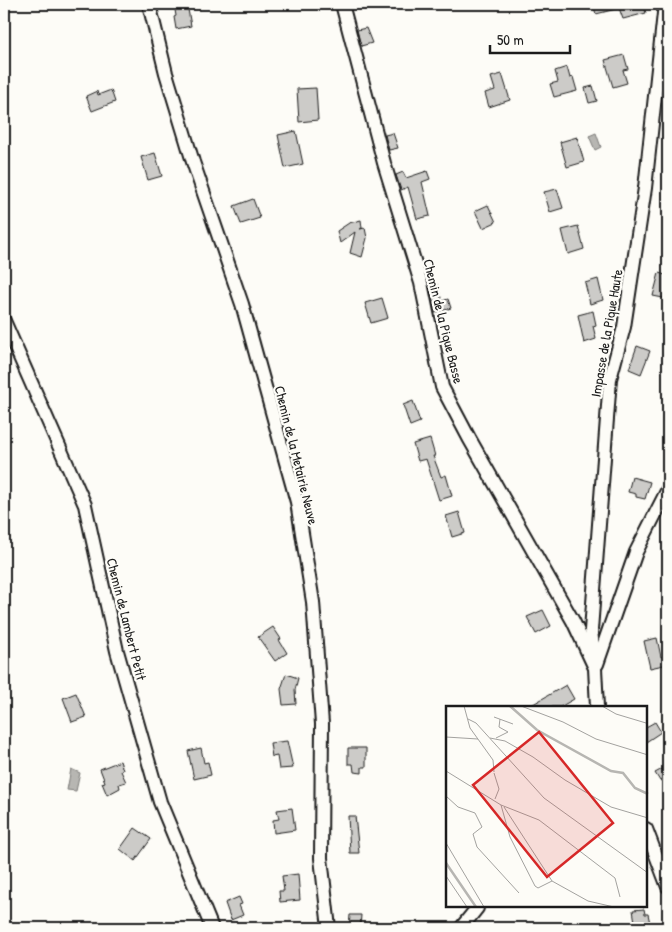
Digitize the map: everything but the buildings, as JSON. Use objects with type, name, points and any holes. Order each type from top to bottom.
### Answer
[{"type":"street","name":"Chemin de la Metairie Neuve","points":[[149,4],[166,73],[193,162],[242,304],[297,502],[314,612],[322,724],[321,858],[329,928]]},
{"type":"street","name":"Chemin de la Pique Basse","points":[[342,4],[384,162],[421,283],[442,387],[573,621],[595,668],[597,706]]},
{"type":"street","name":"Impasse de la Pique Haute","points":[[595,668],[591,630],[610,379],[624,327],[645,188],[665,4]]},
{"type":"street","name":"Chemin de Lambert Petit","points":[[4,321],[85,504],[117,651],[160,802],[212,928]]},
{"type":"street","points":[[595,668],[636,552],[668,489]]},
{"type":"street","points":[[647,833],[668,887]]},
{"type":"street","points":[[461,928],[477,908]]},
{"type":"shaded area","points":[[596,133],[601,147],[595,150],[589,136]]},
{"type":"shaded area","points":[[71,769],[80,773],[76,791],[67,790]]}]
